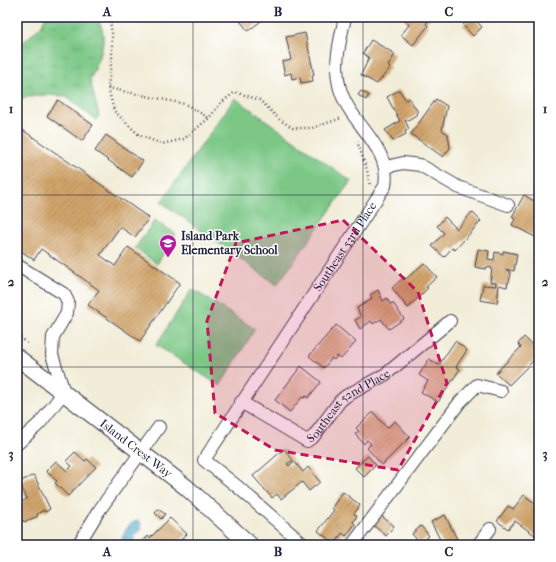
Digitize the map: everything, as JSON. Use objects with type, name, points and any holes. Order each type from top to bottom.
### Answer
[{"type":"main road","name":"Island Crest Way","points":[[17,357],[186,487],[250,545]]},
{"type":"street","points":[[345,17],[338,47],[337,69],[340,89],[350,116],[379,152],[386,167],[403,163],[420,165],[458,187],[508,205]]},
{"type":"street","name":"Southeast 53rd Place","points":[[304,545],[238,487],[204,460],[241,402],[378,199],[385,186],[386,167]]},
{"type":"street","points":[[17,265],[64,294],[68,302],[67,313],[53,337],[52,355],[64,392],[40,423],[17,444]]},
{"type":"street","name":"Southeast 52nd Place","points":[[241,402],[307,441],[314,436],[340,401],[346,396],[386,374],[450,321]]},
{"type":"street","points":[[352,545],[460,402],[477,385],[501,391]]},
{"type":"street","points":[[78,545],[98,512],[160,427]]},
{"type":"street","points":[[478,545],[490,529]]},
{"type":"path","points":[[109,17],[112,33],[112,56],[108,88],[114,111],[138,135],[162,144],[184,139],[210,118],[221,103],[235,92],[260,100],[280,120],[293,128],[312,128],[350,116],[354,135],[367,170],[371,192],[378,199]]},
{"type":"path","points":[[108,88],[185,104],[210,118]]},
{"type":"path","points":[[17,335],[30,344]]},
{"type":"highlighted area","points":[[343,220],[418,292],[447,383],[398,470],[275,450],[215,413],[207,321],[236,243]]},
{"type":"green space","points":[[45,17],[97,17],[101,25],[103,33],[102,48],[90,80],[99,116],[96,120],[65,96],[41,95],[17,99],[17,48],[42,25]]},
{"type":"green space","points":[[235,98],[351,181],[277,285],[161,202]]},
{"type":"green space","points":[[155,220],[176,234],[157,264],[135,248]]},
{"type":"green space","points":[[192,289],[255,329],[220,386],[156,345]]},
{"type":"water","points":[[136,521],[141,523],[141,530],[134,536],[134,544],[125,545],[122,541],[124,532]]},
{"type":"building","points":[[237,17],[264,17],[265,18],[248,31]]},
{"type":"building","points":[[403,17],[431,17],[426,24],[428,26],[413,45],[401,35],[409,25]]},
{"type":"building","points":[[471,17],[473,17],[482,27],[473,36],[463,25]]},
{"type":"building","points":[[305,33],[314,75],[312,75],[313,81],[301,83],[300,77],[292,79],[291,73],[285,75],[282,62],[291,60],[286,37]]},
{"type":"building","points":[[371,40],[395,54],[388,66],[390,68],[377,84],[361,75],[369,58],[363,53]]},
{"type":"building","points":[[399,90],[406,100],[409,98],[418,112],[416,113],[418,114],[408,120],[405,120],[409,129],[405,131],[406,134],[393,141],[385,130],[400,121],[387,97]]},
{"type":"building","points":[[361,91],[369,95],[366,100],[358,95]]},
{"type":"building","points":[[436,99],[447,106],[442,130],[448,134],[450,148],[443,157],[411,134]]},
{"type":"building","points":[[58,100],[93,125],[82,141],[47,116]]},
{"type":"building","name":"Island Park Elementary School","points":[[17,126],[149,218],[135,237],[120,227],[100,255],[115,266],[128,247],[180,283],[140,341],[88,305],[99,290],[41,249],[34,260],[17,248]]},
{"type":"building","points":[[106,135],[143,161],[132,177],[95,151]]},
{"type":"building","points":[[524,195],[539,204],[539,234],[537,238],[512,225],[515,219],[512,217]]},
{"type":"building","points":[[472,212],[481,221],[455,250],[452,248],[444,257],[432,246],[444,233],[437,226],[445,217],[457,229]]},
{"type":"building","points":[[478,249],[489,251],[488,259],[494,260],[495,252],[503,254],[503,251],[517,254],[514,271],[505,269],[511,274],[507,287],[499,285],[497,303],[480,300],[483,285],[496,286],[496,283],[490,282],[492,268],[486,267],[486,269],[475,267]]},
{"type":"building","points":[[424,263],[437,277],[426,287],[428,288],[408,308],[392,288],[404,277],[406,279]]},
{"type":"building","points":[[378,290],[383,301],[387,298],[390,304],[393,303],[404,319],[389,329],[381,319],[373,324],[371,321],[360,329],[355,320],[361,317],[357,308],[369,301],[372,298],[370,295]]},
{"type":"building","points":[[336,325],[356,342],[341,359],[337,356],[334,360],[332,358],[324,368],[309,356]]},
{"type":"building","points":[[524,337],[539,351],[539,362],[538,364],[534,360],[509,385],[496,373],[521,347],[518,344]]},
{"type":"building","points":[[455,341],[467,350],[456,367],[460,369],[438,402],[421,392],[428,381],[419,375],[429,359],[439,365]]},
{"type":"building","points":[[301,366],[321,382],[308,398],[306,396],[304,398],[302,397],[290,412],[275,400]]},
{"type":"building","points":[[373,412],[387,428],[395,421],[410,437],[382,465],[367,448],[371,444],[367,440],[364,444],[355,434],[359,431],[356,428]]},
{"type":"building","points":[[284,449],[293,460],[287,464],[289,466],[294,461],[303,472],[308,467],[320,482],[309,491],[302,482],[281,499],[277,494],[272,498],[253,476]]},
{"type":"building","points":[[75,452],[85,461],[87,459],[96,467],[68,496],[55,483],[57,481],[46,471],[56,461],[67,471],[72,466],[66,461]]},
{"type":"building","points":[[368,456],[376,465],[364,477],[355,468]]},
{"type":"building","points":[[34,475],[50,509],[45,512],[44,510],[37,514],[38,516],[24,522],[23,520],[17,522],[17,500],[19,503],[27,499],[19,482]]},
{"type":"building","points":[[343,492],[360,505],[354,514],[357,516],[353,522],[355,524],[346,536],[342,533],[335,544],[318,531],[334,510],[332,508]]},
{"type":"building","points":[[524,495],[539,506],[539,538],[515,521],[508,529],[497,521],[508,506],[513,509]]},
{"type":"building","points":[[158,509],[165,514],[161,519],[155,513]]},
{"type":"building","points":[[379,514],[394,526],[386,536],[371,523]]},
{"type":"building","points":[[445,515],[459,543],[456,545],[443,545],[431,522]]},
{"type":"building","points":[[170,518],[187,534],[175,545],[140,545],[145,538],[146,539],[148,536],[150,538]]},
{"type":"building","points":[[421,526],[429,536],[420,543],[412,534]]},
{"type":"place","name":"Island Park Elementary School","points":[[168,258]]}]
